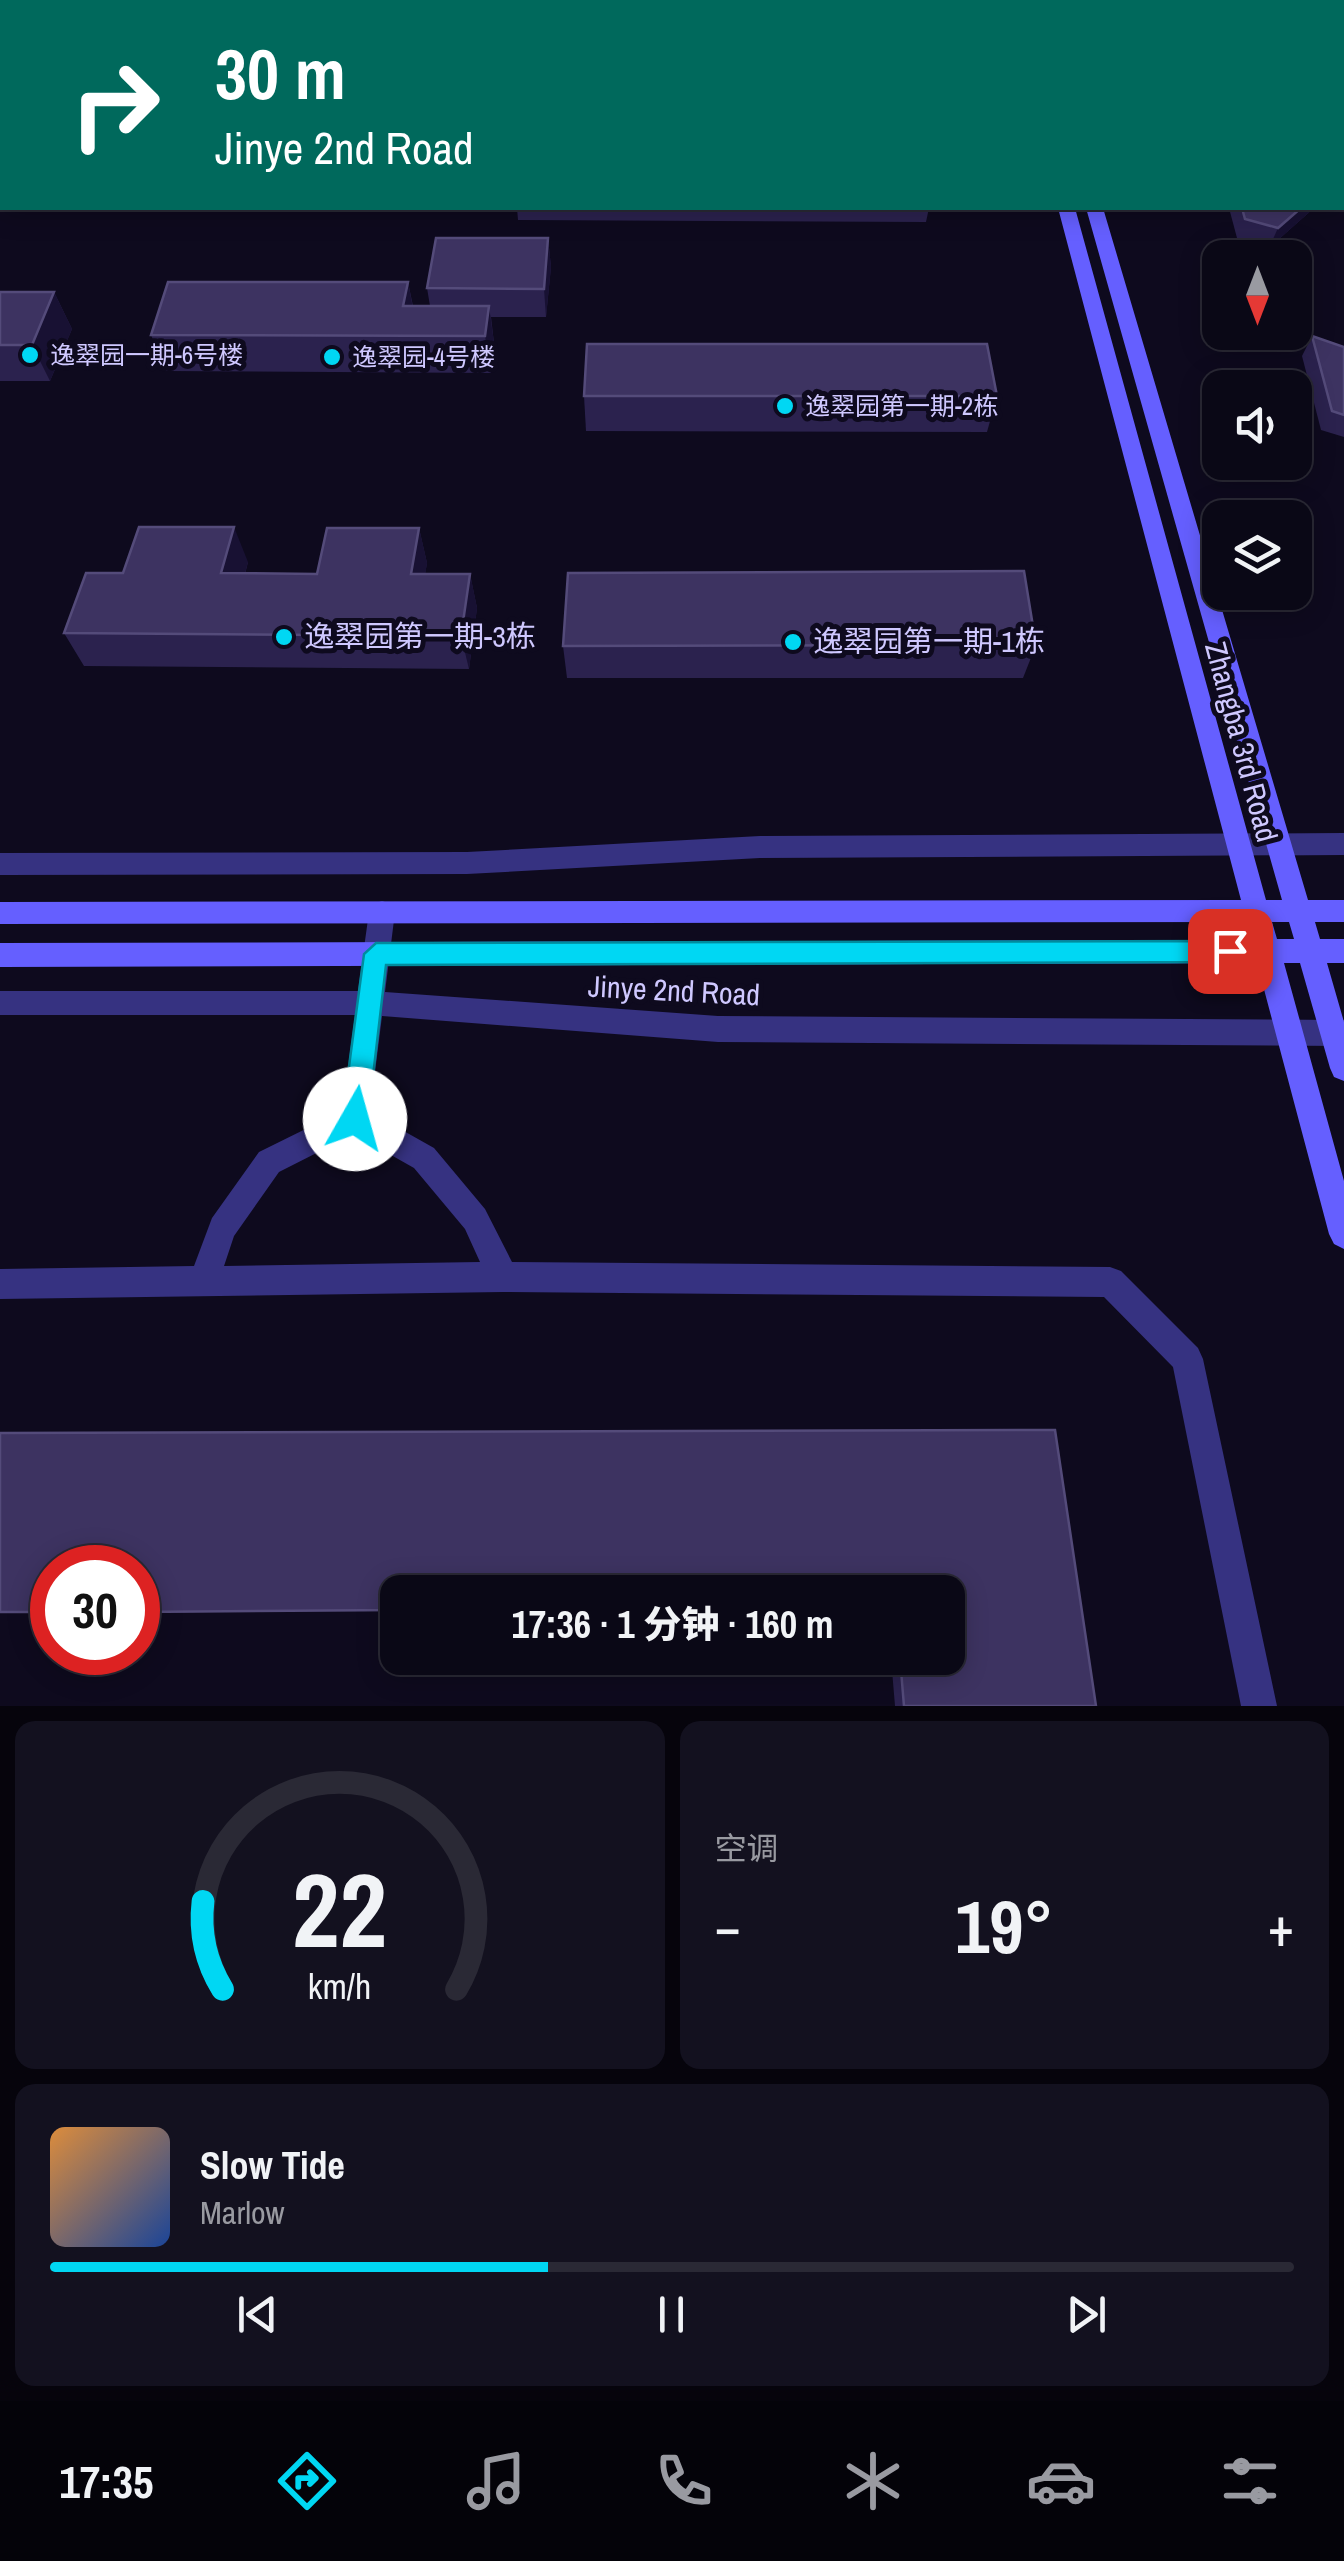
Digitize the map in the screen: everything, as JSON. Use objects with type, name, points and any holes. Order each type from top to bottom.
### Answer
[{"type":"street","name":"Zhangba 3rd Road","points":[[1067,210],[1344,1234]]},
{"type":"street","name":"Zhangba 3rd Road","points":[[1095,210],[1298,911],[1339,1032],[1344,1068]]},
{"type":"street","points":[[0,864],[467,863],[760,847],[1344,844]]},
{"type":"street","points":[[0,912],[1344,911]]},
{"type":"street","points":[[355,1119],[382,912]]},
{"type":"street","name":"Jinye 2nd Road","points":[[0,955],[1344,950]]},
{"type":"street","name":"Jinye 2nd Road","points":[[0,1004],[370,1003],[718,1029],[1339,1032]]},
{"type":"street","points":[[355,1119],[424,1158],[475,1219],[503,1277]]},
{"type":"street","points":[[203,1283],[222,1228],[269,1162],[355,1119]]},
{"type":"street","points":[[0,1284],[503,1277],[1110,1282],[1187,1358],[1260,1706]]},
{"type":"building","points":[[1243,210],[1299,210],[1278,228],[1245,219]]},
{"type":"building","points":[[436,238],[548,238],[544,289],[427,288]]},
{"type":"building","points":[[168,282],[408,282],[403,306],[489,306],[485,336],[151,335]]},
{"type":"building","points":[[0,292],[54,292],[32,345],[0,345]]},
{"type":"building","points":[[1312,336],[1344,347],[1344,415],[1332,411]]},
{"type":"building","points":[[587,344],[987,344],[997,396],[584,396]]},
{"type":"building","points":[[139,527],[234,527],[221,573],[317,574],[327,528],[419,528],[411,574],[470,574],[461,636],[64,633],[86,573],[123,573]]},
{"type":"building","points":[[1024,571],[1036,645],[563,646],[568,573]]},
{"type":"building","points":[[1055,1430],[1096,1706],[904,1706],[901,1675],[965,1675],[965,1575],[380,1575],[380,1610],[160,1612],[160,1545],[30,1545],[30,1612],[0,1612],[0,1433]]},
{"type":"place","name":"逸翠园一期-6号楼","points":[[30,355]]},
{"type":"place","name":"逸翠园-4号楼","points":[[332,357]]},
{"type":"place","name":"逸翠园第一期-2栋","points":[[785,406]]},
{"type":"place","name":"逸翠园第一期-3栋","points":[[284,637]]},
{"type":"place","name":"逸翠园第一期-1栋","points":[[793,642]]},
{"type":"route","points":[[355,1119],[376,954],[1230,951]]}]
